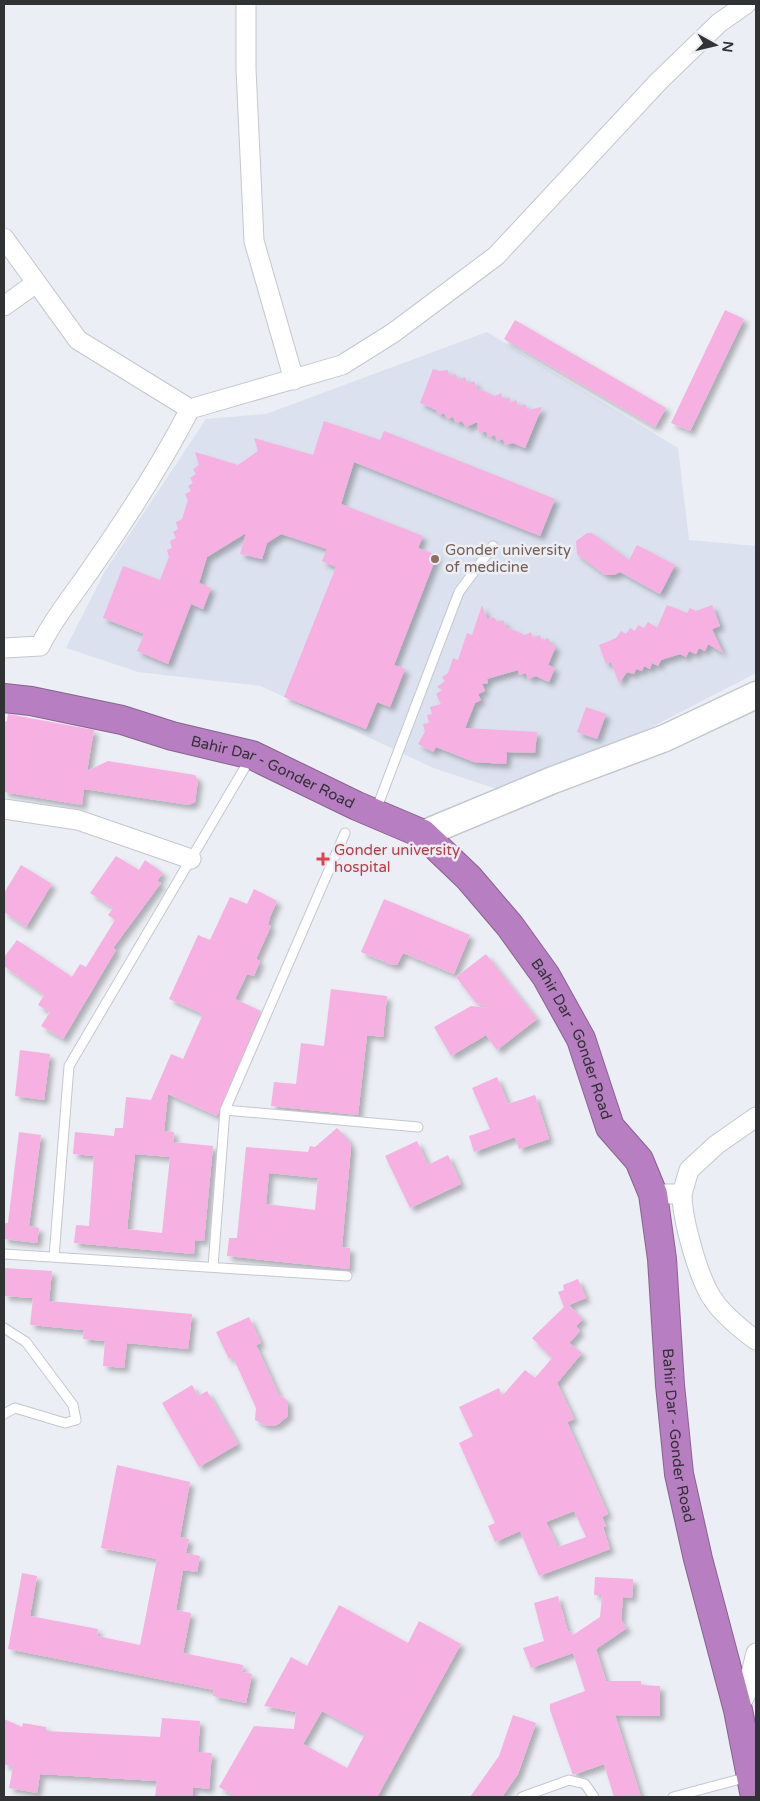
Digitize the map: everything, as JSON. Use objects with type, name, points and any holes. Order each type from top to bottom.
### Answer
[{"type":"highway","name":"Bahir Dar - Gonder Road","points":[[4,698],[31,701],[122,720],[172,736],[252,755],[357,806],[424,834],[470,878],[510,926],[546,976],[581,1039],[610,1127],[639,1160],[652,1194],[662,1259],[670,1385],[679,1474],[698,1559],[738,1710],[753,1787]]},
{"type":"street","points":[[246,4],[246,69],[254,240],[294,380]]},
{"type":"street","points":[[4,648],[40,646],[51,624],[93,567],[174,440],[190,409],[342,365],[393,333],[496,256],[659,81],[719,23],[746,4]]},
{"type":"street","points":[[4,238],[78,340],[190,409]]},
{"type":"street","points":[[4,306],[36,282]]},
{"type":"street","points":[[424,834],[552,780],[665,738],[756,695]]},
{"type":"street","points":[[4,808],[78,820],[191,859]]},
{"type":"street","points":[[756,1117],[716,1145],[689,1170],[682,1194],[682,1208],[698,1267],[713,1301],[756,1340]]},
{"type":"street","points":[[652,1194],[682,1194]]},
{"type":"street","points":[[738,1710],[746,1694],[756,1652]]},
{"type":"lane","points":[[374,813],[459,592],[493,546]]},
{"type":"lane","points":[[54,1257],[69,1066],[252,755]]},
{"type":"lane","points":[[213,1267],[225,1110],[346,833]]},
{"type":"lane","points":[[225,1110],[418,1127]]},
{"type":"lane","points":[[4,1254],[346,1276]]},
{"type":"lane","points":[[4,1328],[26,1342],[73,1406],[76,1420],[65,1423],[15,1408],[4,1414]]},
{"type":"lane","points":[[522,1797],[569,1780],[585,1784],[594,1797]]},
{"type":"lane","points":[[673,1797],[753,1787]]},
{"type":"shaded area","name":"Gonder university of medicine","points":[[487,332],[678,448],[689,540],[756,546],[756,673],[650,728],[503,791],[433,768],[261,686],[138,672],[66,648],[104,573],[206,419],[266,414]]},
{"type":"building","points":[[725,310],[744,319],[690,431],[671,423]]},
{"type":"building","points":[[515,320],[666,408],[655,427],[504,339]]},
{"type":"building","points":[[433,369],[440,371],[448,370],[449,376],[456,374],[458,380],[465,377],[468,384],[474,381],[477,388],[495,396],[501,393],[503,400],[509,397],[511,403],[516,400],[519,407],[525,404],[528,410],[542,407],[525,448],[513,443],[505,445],[503,439],[497,441],[495,435],[488,437],[486,431],[479,433],[477,422],[466,427],[462,421],[456,423],[453,417],[447,419],[444,413],[439,415],[436,410],[420,403]]},
{"type":"building","points":[[324,421],[380,440],[384,431],[555,499],[540,536],[354,462],[341,504],[423,536],[418,548],[437,555],[394,665],[405,669],[390,707],[377,702],[366,729],[284,697],[336,567],[322,561],[327,549],[281,534],[267,543],[262,559],[240,554],[246,533],[207,557],[199,583],[211,588],[203,609],[191,604],[168,664],[137,651],[144,634],[103,618],[123,566],[160,580],[169,557],[167,550],[172,548],[170,541],[176,538],[173,532],[178,529],[176,522],[182,519],[188,500],[185,494],[191,491],[188,486],[193,483],[190,478],[196,474],[193,469],[199,465],[195,452],[238,465],[258,451],[254,438],[313,455]]},
{"type":"building","points":[[587,533],[592,533],[629,560],[637,545],[675,565],[660,594],[620,572],[614,575],[605,575],[577,554],[576,541]]},
{"type":"building","points":[[482,605],[487,619],[494,617],[497,622],[503,620],[506,627],[525,635],[531,632],[533,638],[540,635],[542,641],[548,638],[551,644],[556,646],[548,665],[555,668],[549,682],[536,676],[528,679],[526,673],[519,675],[518,670],[487,679],[488,683],[482,684],[485,691],[478,694],[481,700],[475,703],[465,728],[537,732],[535,753],[507,752],[506,764],[474,762],[436,747],[433,752],[418,744],[425,732],[423,724],[429,723],[427,715],[432,714],[430,707],[441,704],[436,694],[442,690],[437,687],[445,681],[442,677],[448,673],[453,658],[458,660],[467,633],[472,635]]},
{"type":"building","points":[[667,605],[687,613],[690,608],[696,611],[712,605],[720,626],[712,629],[723,653],[708,644],[705,651],[699,648],[696,654],[689,651],[686,657],[680,654],[661,660],[658,666],[652,663],[650,669],[644,666],[642,671],[636,669],[634,674],[627,672],[619,683],[611,662],[606,664],[599,645],[616,638],[621,631],[626,634],[630,628],[635,631],[638,625],[644,628],[648,622],[657,628]]},
{"type":"building","points":[[586,707],[606,714],[597,739],[577,732]]},
{"type":"building","points":[[8,714],[94,730],[87,771],[108,761],[195,775],[198,780],[195,802],[189,805],[84,789],[82,805],[4,792],[4,722],[7,721]]},
{"type":"building","points":[[116,856],[139,870],[145,860],[163,873],[157,881],[161,883],[113,948],[116,950],[63,1039],[41,1026],[50,1012],[38,1005],[44,995],[4,966],[4,957],[17,940],[72,977],[80,964],[86,967],[115,920],[108,915],[113,908],[90,893]]},
{"type":"building","points":[[21,865],[52,884],[26,927],[4,912],[4,893]]},
{"type":"building","points":[[254,889],[277,901],[268,925],[271,926],[256,959],[260,961],[254,976],[247,974],[235,999],[261,1011],[217,1116],[168,1094],[164,1131],[174,1132],[173,1142],[213,1146],[204,1241],[195,1240],[194,1254],[74,1243],[76,1225],[89,1226],[94,1156],[73,1154],[75,1132],[114,1136],[115,1128],[123,1128],[126,1097],[151,1100],[171,1054],[183,1059],[203,1014],[169,999],[198,935],[210,940],[230,897],[247,904]],"holes":[[[135,1154],[170,1157],[162,1233],[127,1229]]]},
{"type":"building","points":[[384,899],[470,935],[454,974],[403,953],[397,965],[392,965],[361,952]]},
{"type":"building","points":[[486,954],[537,1019],[497,1050],[486,1035],[451,1056],[434,1027],[471,1006],[488,1008],[476,1003],[456,977]]},
{"type":"building","points":[[331,989],[387,996],[383,1037],[367,1035],[358,1115],[271,1106],[274,1082],[296,1084],[301,1043],[324,1046]]},
{"type":"building","points":[[20,1050],[50,1054],[44,1100],[15,1096]]},
{"type":"building","points":[[497,1077],[508,1104],[535,1095],[549,1139],[519,1149],[515,1137],[474,1152],[469,1136],[490,1129],[472,1088]]},
{"type":"building","points":[[337,1128],[348,1139],[351,1147],[342,1247],[350,1248],[349,1269],[227,1256],[229,1238],[237,1238],[246,1147],[308,1152],[310,1146],[315,1147]],"holes":[[[269,1173],[318,1178],[315,1210],[266,1204]]]},
{"type":"building","points":[[19,1132],[41,1135],[29,1226],[39,1228],[37,1243],[4,1239],[4,1223],[8,1223]]},
{"type":"building","points":[[417,1141],[428,1165],[448,1155],[461,1184],[410,1208],[385,1156]]},
{"type":"building","points":[[4,1268],[52,1271],[49,1301],[192,1314],[188,1349],[127,1343],[124,1368],[103,1366],[105,1341],[83,1339],[84,1330],[30,1325],[33,1298],[4,1296]]},
{"type":"building","points":[[578,1279],[586,1298],[569,1305],[583,1319],[576,1326],[580,1331],[569,1343],[582,1353],[557,1383],[574,1419],[567,1422],[608,1514],[602,1517],[606,1526],[603,1527],[610,1549],[539,1576],[520,1531],[495,1542],[488,1526],[495,1523],[459,1443],[473,1436],[459,1407],[499,1388],[502,1396],[525,1370],[535,1378],[552,1358],[532,1338],[564,1307],[558,1292],[564,1290],[563,1285]],"holes":[[[574,1511],[586,1537],[558,1547],[546,1522]]]},
{"type":"building","points":[[249,1317],[261,1343],[256,1345],[279,1395],[288,1401],[288,1416],[277,1425],[266,1426],[255,1420],[256,1408],[233,1357],[229,1359],[216,1332]]},
{"type":"building","points":[[192,1385],[198,1396],[207,1391],[238,1444],[199,1467],[162,1403]]},
{"type":"building","points":[[117,1465],[190,1482],[180,1537],[189,1539],[186,1553],[200,1556],[197,1572],[183,1570],[176,1610],[191,1613],[183,1653],[243,1665],[242,1672],[252,1674],[246,1703],[213,1696],[214,1690],[8,1649],[22,1573],[37,1576],[30,1616],[98,1629],[97,1636],[140,1645],[157,1559],[101,1548]]},
{"type":"building","points":[[595,1577],[633,1579],[632,1598],[623,1597],[621,1620],[627,1628],[596,1649],[606,1681],[641,1681],[641,1685],[660,1686],[660,1716],[615,1715],[641,1797],[614,1797],[604,1764],[573,1775],[550,1710],[550,1704],[585,1691],[573,1653],[531,1668],[523,1648],[544,1641],[534,1603],[558,1596],[568,1632],[571,1631],[573,1635],[600,1617],[602,1595],[594,1595]]},
{"type":"building","points":[[339,1605],[408,1643],[419,1621],[461,1644],[377,1797],[237,1797],[219,1787],[254,1726],[294,1729],[296,1712],[264,1706],[291,1657],[307,1666]],"holes":[[[322,1711],[365,1734],[347,1768],[303,1744]]]},
{"type":"building","points":[[513,1715],[536,1723],[518,1774],[502,1797],[470,1797],[499,1756]]},
{"type":"building","points":[[162,1718],[200,1721],[198,1752],[212,1753],[209,1789],[193,1787],[193,1797],[155,1797],[157,1781],[40,1774],[37,1793],[9,1788],[13,1767],[4,1764],[4,1719],[22,1727],[23,1723],[46,1727],[46,1731],[160,1737]]},
{"type":"place","name":"Gonder university of medicine","points":[[435,559]]},
{"type":"place","name":"Gonder university hospital","points":[[323,859]]}]
